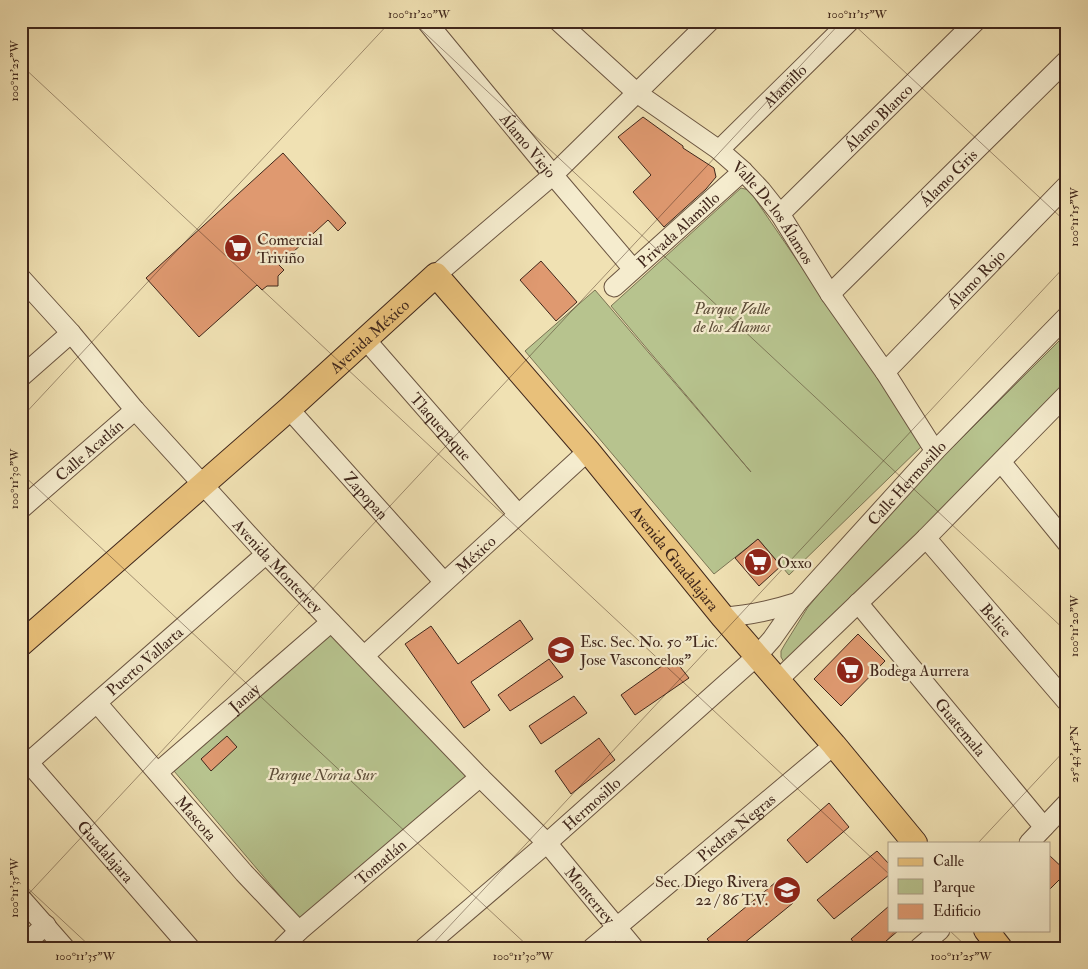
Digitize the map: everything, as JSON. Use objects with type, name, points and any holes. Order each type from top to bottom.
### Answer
[{"type":"main road","name":"Avenida México","points":[[21,644],[289,409],[436,275]]},
{"type":"main road","name":"Avenida Guadalajara","points":[[436,275],[588,451],[723,618],[834,745],[914,842]]},
{"type":"main road","points":[[405,303],[428,294],[436,295],[468,312]]},
{"type":"main road","points":[[988,932],[1000,948]]},
{"type":"street","name":"Álamo Viejo","points":[[426,21],[633,270]]},
{"type":"street","name":"Avenida México","points":[[436,275],[553,175],[710,21]]},
{"type":"street","name":"Alamillo","points":[[719,150],[850,21]]},
{"type":"street","name":"Álamo Blanco","points":[[780,214],[976,21]]},
{"type":"street","name":"Valle De los Álamos","points":[[565,24],[637,93],[719,150],[743,171],[780,214],[830,294],[885,372],[935,451]]},
{"type":"street","name":"Álamo Gris","points":[[830,294],[1067,60]]},
{"type":"street","name":"Privada Alamillo","points":[[614,287],[743,171]]},
{"type":"street","name":"Álamo Rojo","points":[[885,372],[1067,185]]},
{"type":"street","name":"Avenida Monterrey","points":[[21,278],[71,333],[135,410],[266,554],[480,777],[547,843]]},
{"type":"street","name":"Calle Hermosillo","points":[[757,656],[772,639],[798,602],[935,451],[1067,316]]},
{"type":"street","points":[[21,377],[71,333]]},
{"type":"street","name":"Tlaquepaque","points":[[365,339],[518,514]]},
{"type":"street","points":[[778,680],[926,538],[1066,396]]},
{"type":"street","name":"Zapopan","points":[[289,409],[444,582]]},
{"type":"street","name":"Calle Acatlán","points":[[21,509],[135,410]]},
{"type":"street","name":"México","points":[[364,656],[588,451]]},
{"type":"street","points":[[1001,462],[1067,543]]},
{"type":"street","name":"Belice","points":[[926,538],[1067,702]]},
{"type":"street","name":"Puerto Vallarta","points":[[24,762],[96,703],[266,554]]},
{"type":"street","points":[[723,618],[756,614],[798,602]]},
{"type":"street","name":"Guatemala","points":[[858,603],[1044,827]]},
{"type":"street","name":"Janay","points":[[158,772],[331,622]]},
{"type":"street","name":"Hermosillo","points":[[424,948],[547,843],[757,656]]},
{"type":"street","name":"Mascota","points":[[96,703],[244,873],[299,931]]},
{"type":"street","name":"Piedras Negras","points":[[592,948],[834,745]]},
{"type":"street","name":"Guadalajara","points":[[24,762],[190,948]]},
{"type":"street","name":"Tomatlán","points":[[282,948],[299,931],[480,777]]},
{"type":"street","points":[[1030,842],[1067,803]]},
{"type":"street","name":"Monterrey","points":[[547,843],[634,948]]},
{"type":"street","points":[[21,898],[65,948]]},
{"type":"street","points":[[21,947],[46,925]]},
{"type":"street","points":[[919,948],[938,932]]},
{"type":"green space","name":"Parque Valle de los Álamos","points":[[741,188],[749,190],[885,389],[925,443],[789,575],[758,539],[714,574],[525,351],[595,290],[751,472],[611,306]]},
{"type":"green space","points":[[1067,333],[1067,388],[1018,441],[784,662],[781,657],[781,651],[785,644],[808,607],[840,569],[942,458]]},
{"type":"green space","name":"Parque Noria Sur","points":[[332,629],[474,780],[302,922],[174,771]]},
{"type":"building","points":[[643,117],[683,146],[683,148],[714,168],[716,177],[706,189],[664,227],[633,192],[651,175],[618,137]]},
{"type":"building","name":"Comercial Triviño","points":[[283,153],[346,223],[338,231],[328,220],[279,265],[284,270],[278,276],[278,286],[267,286],[262,290],[257,285],[199,337],[146,278]]},
{"type":"building","points":[[541,261],[577,302],[556,321],[520,280]]},
{"type":"building","name":"Oxxo","points":[[758,539],[781,566],[759,586],[735,558]]},
{"type":"building","points":[[520,620],[533,639],[471,682],[490,710],[464,728],[405,644],[431,626],[458,664]]},
{"type":"building","name":"Bodega Aurrera","points":[[858,634],[885,661],[841,706],[814,679]]},
{"type":"building","points":[[673,658],[689,678],[635,715],[621,695]]},
{"type":"building","points":[[549,659],[563,677],[510,711],[498,695]]},
{"type":"building","points":[[574,696],[587,713],[541,744],[529,726]]},
{"type":"building","points":[[227,736],[237,747],[211,771],[201,759]]},
{"type":"building","points":[[599,738],[615,760],[571,794],[555,771]]},
{"type":"building","points":[[829,803],[849,827],[807,863],[787,840]]},
{"type":"building","points":[[877,851],[888,863],[888,876],[834,919],[817,900]]},
{"type":"building","points":[[1050,856],[1067,872],[1050,889]]},
{"type":"building","points":[[776,882],[793,903],[738,948],[715,948],[707,939]]},
{"type":"building","points":[[888,907],[888,932],[897,932],[878,948],[858,948],[851,939]]},
{"type":"place","name":"Comercial Triviño","points":[[238,248]]},
{"type":"place","name":"Oxxo","points":[[758,562]]},
{"type":"place","name":"Esc. Sec. No. 50 \"Lic. Jose Vasconcelos\"","points":[[561,650]]},
{"type":"place","name":"Bodega Aurrera","points":[[850,670]]},
{"type":"place","name":"Sec. Diego Rivera 22 / 86 T.V.","points":[[787,890]]}]
